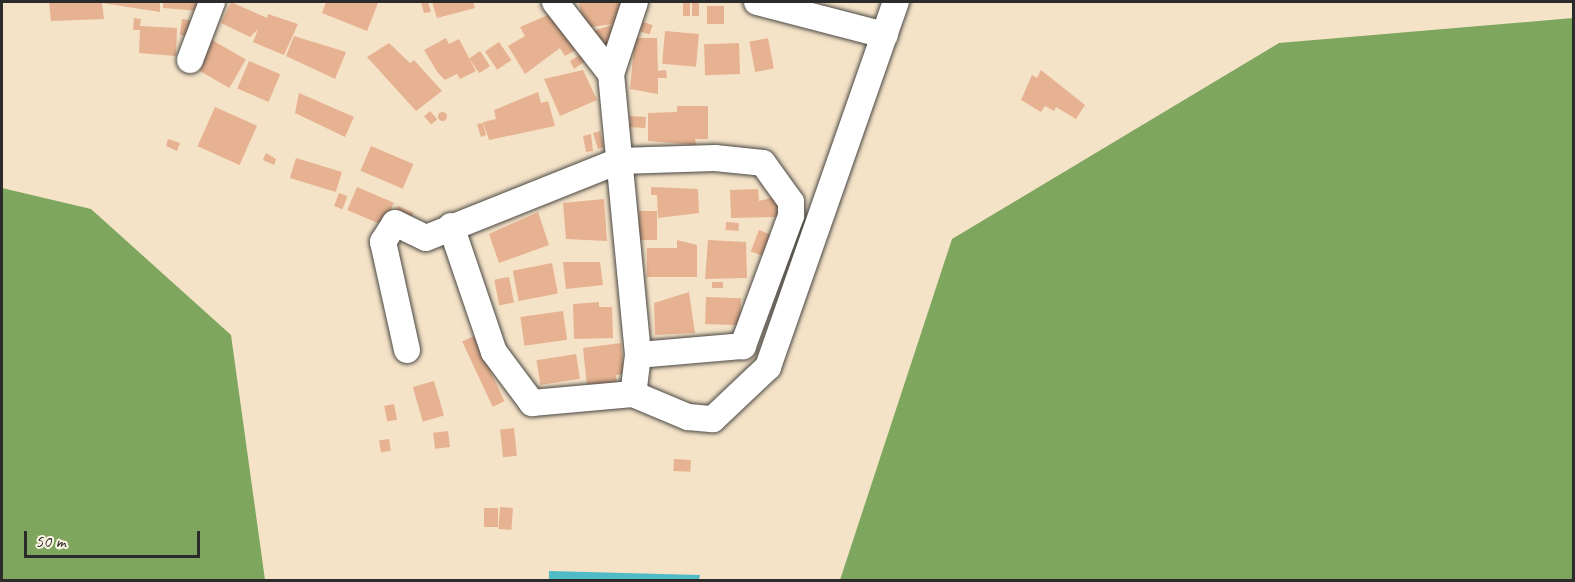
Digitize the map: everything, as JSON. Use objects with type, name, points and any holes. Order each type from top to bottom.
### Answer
[{"type":"street","points":[[190,60],[212,2]]},
{"type":"street","points":[[555,2],[611,74]]},
{"type":"street","points":[[633,394],[638,355],[611,74],[635,2]]},
{"type":"street","points":[[757,2],[885,35]]},
{"type":"street","points":[[451,226],[494,352],[532,403],[633,394],[688,417],[713,419],[768,367],[896,2]]},
{"type":"street","points":[[407,350],[383,242],[395,223],[426,238],[451,226],[619,161],[715,158],[763,163],[791,202],[791,216],[743,346],[638,355]]},
{"type":"green space","points":[[1573,18],[1573,580],[840,580],[952,239],[1279,43]]},
{"type":"green space","points":[[2,188],[91,209],[231,335],[265,580],[2,580]]},
{"type":"water","points":[[549,571],[700,575],[699,580],[549,580]]},
{"type":"building","points":[[49,2],[160,2],[160,12],[102,3],[104,19],[51,21]]},
{"type":"building","points":[[163,2],[200,2],[199,11],[163,8]]},
{"type":"building","points":[[231,2],[267,18],[268,14],[298,24],[284,55],[253,42],[258,29],[250,37],[221,23]]},
{"type":"building","points":[[326,2],[378,3],[367,31],[322,13]]},
{"type":"building","points":[[421,2],[428,2],[431,12],[424,13]]},
{"type":"building","points":[[432,2],[473,2],[475,8],[437,18]]},
{"type":"building","points":[[579,2],[631,2],[615,48],[600,54],[593,31],[614,24],[583,28]]},
{"type":"building","points":[[683,2],[690,2],[690,16],[683,16]]},
{"type":"building","points":[[692,2],[699,2],[699,16],[692,16]]},
{"type":"building","points":[[707,6],[724,6],[724,24],[707,24]]},
{"type":"building","points":[[555,12],[577,49],[565,56],[560,48],[525,74],[508,46],[525,36],[520,27]]},
{"type":"building","points":[[134,18],[141,19],[140,26],[177,28],[176,56],[139,53],[140,30],[133,30]]},
{"type":"building","points":[[182,19],[197,21],[195,37],[180,35]]},
{"type":"building","points":[[643,22],[653,25],[650,34],[640,32]]},
{"type":"building","points":[[665,31],[699,34],[696,67],[662,64]]},
{"type":"building","points":[[294,36],[346,52],[335,79],[286,56]]},
{"type":"building","points":[[446,38],[449,44],[459,39],[476,71],[460,79],[457,74],[445,80],[438,73],[424,50]]},
{"type":"building","points":[[635,38],[657,38],[658,71],[666,70],[667,78],[658,78],[658,94],[630,89]]},
{"type":"building","points":[[768,38],[774,68],[755,72],[749,42]]},
{"type":"building","points":[[212,40],[246,60],[229,88],[196,69]]},
{"type":"building","points":[[499,42],[511,60],[497,70],[485,52]]},
{"type":"building","points":[[389,43],[410,63],[414,60],[442,91],[416,111],[367,57]]},
{"type":"building","points":[[739,43],[740,74],[705,75],[704,44]]},
{"type":"building","points":[[480,51],[490,66],[479,73],[469,58]]},
{"type":"building","points":[[583,53],[587,60],[574,69],[570,61]]},
{"type":"building","points":[[249,61],[280,74],[269,102],[237,89]]},
{"type":"building","points":[[583,70],[597,100],[560,116],[544,79]]},
{"type":"building","points":[[1041,70],[1085,105],[1076,119],[1056,107],[1054,111],[1045,106],[1041,112],[1021,100],[1032,75],[1037,78]]},
{"type":"building","points":[[538,92],[541,103],[548,101],[555,126],[489,140],[483,122],[496,119],[494,110]]},
{"type":"building","points":[[299,93],[354,117],[345,137],[295,113]]},
{"type":"building","points":[[677,106],[708,106],[708,139],[695,139],[696,145],[648,141],[648,113],[677,112]]},
{"type":"building","points":[[215,107],[257,126],[240,165],[198,146]]},
{"type":"building","points":[[430,111],[437,119],[431,125],[424,116]]},
{"type":"building","points":[[442,111],[447,116],[442,121],[437,116]]},
{"type":"building","points":[[630,116],[646,117],[645,128],[629,127]]},
{"type":"building","points":[[483,123],[486,135],[481,137],[477,124]]},
{"type":"building","points":[[600,131],[604,147],[598,149],[593,133]]},
{"type":"building","points":[[591,134],[593,151],[586,152],[583,136]]},
{"type":"building","points":[[168,139],[180,143],[177,151],[166,146]]},
{"type":"building","points":[[371,146],[413,164],[403,189],[360,171]]},
{"type":"building","points":[[266,153],[276,159],[274,165],[263,160]]},
{"type":"building","points":[[296,158],[342,172],[336,192],[290,178]]},
{"type":"building","points":[[357,187],[394,203],[384,226],[347,210]]},
{"type":"building","points":[[651,187],[698,189],[699,213],[658,218],[657,195],[651,195]]},
{"type":"building","points":[[758,189],[759,201],[778,196],[778,217],[731,218],[730,190]]},
{"type":"building","points":[[339,193],[347,196],[342,209],[334,206]]},
{"type":"building","points":[[604,199],[607,241],[566,239],[563,203]]},
{"type":"building","points":[[398,206],[414,213],[410,221],[394,214]]},
{"type":"building","points":[[639,211],[657,211],[657,240],[639,240]]},
{"type":"building","points":[[538,212],[549,245],[499,263],[489,234]]},
{"type":"building","points":[[726,222],[739,223],[738,231],[725,230]]},
{"type":"building","points":[[759,230],[775,236],[767,258],[751,251]]},
{"type":"building","points":[[677,240],[697,245],[697,277],[647,277],[647,248],[677,248]]},
{"type":"building","points":[[708,240],[746,242],[747,278],[705,279]]},
{"type":"building","points":[[563,262],[600,262],[603,285],[566,289]]},
{"type":"building","points":[[552,263],[558,293],[519,301],[513,271]]},
{"type":"building","points":[[509,277],[514,303],[499,305],[494,280]]},
{"type":"building","points":[[712,282],[723,282],[723,288],[712,288]]},
{"type":"building","points":[[689,292],[695,333],[655,335],[654,303]]},
{"type":"building","points":[[706,297],[741,298],[740,325],[705,324]]},
{"type":"building","points":[[599,302],[599,307],[612,307],[613,338],[574,339],[573,304]]},
{"type":"building","points":[[563,311],[567,340],[524,346],[520,317]]},
{"type":"building","points":[[474,336],[504,401],[493,407],[462,341]]},
{"type":"building","points":[[621,343],[624,374],[616,375],[617,386],[587,386],[583,348]]},
{"type":"building","points":[[576,354],[580,379],[540,385],[536,360]]},
{"type":"building","points":[[434,381],[444,416],[423,422],[413,387]]},
{"type":"building","points":[[394,404],[397,420],[387,422],[384,406]]},
{"type":"building","points":[[514,428],[517,456],[503,457],[500,429]]},
{"type":"building","points":[[448,431],[450,447],[435,449],[433,433]]},
{"type":"building","points":[[389,439],[391,451],[381,452],[379,441]]},
{"type":"building","points":[[674,459],[691,460],[690,472],[673,471]]},
{"type":"building","points":[[500,507],[513,508],[511,530],[498,529]]},
{"type":"building","points":[[484,508],[498,508],[498,527],[484,527]]}]
